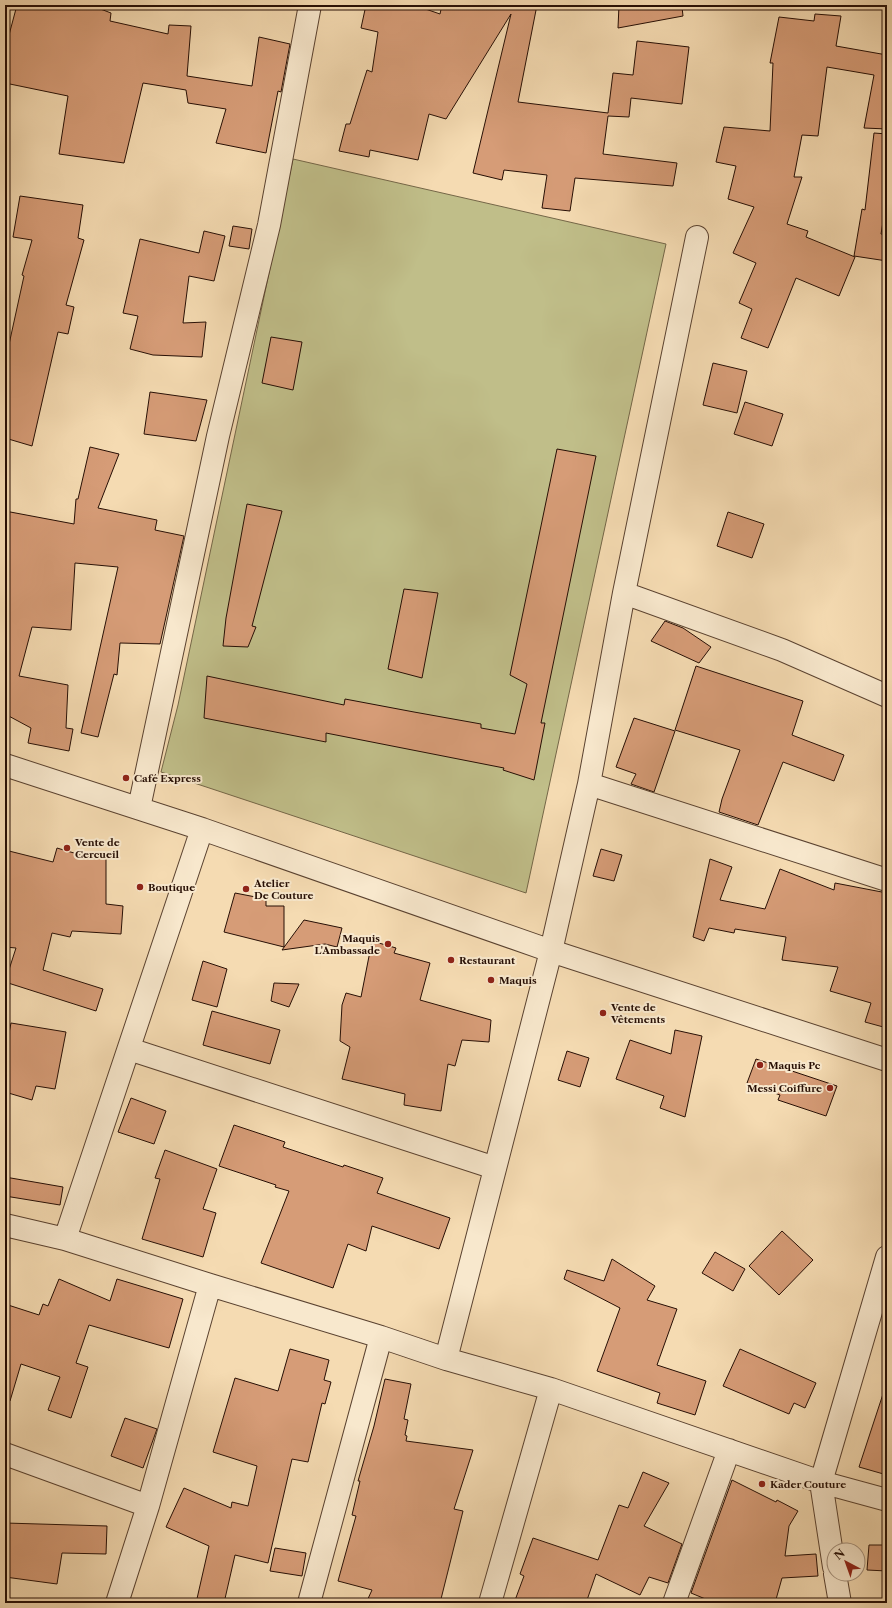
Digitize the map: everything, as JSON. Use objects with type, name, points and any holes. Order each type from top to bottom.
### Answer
[{"type":"street","points":[[139,808],[218,436],[269,225],[310,5]]},
{"type":"street","points":[[446,1359],[551,951],[588,784],[624,593],[697,237]]},
{"type":"street","points":[[624,593],[782,650],[887,696]]},
{"type":"street","points":[[5,765],[202,829],[551,951],[887,1060]]},
{"type":"street","points":[[588,784],[887,880]]},
{"type":"street","points":[[65,1239],[202,829]]},
{"type":"street","points":[[129,1049],[495,1168]]},
{"type":"street","points":[[5,1225],[65,1239],[381,1337],[446,1359],[551,1389],[821,1482],[887,1500]]},
{"type":"street","points":[[830,1542],[821,1482],[882,1294],[887,1257]]},
{"type":"street","points":[[117,1603],[148,1506],[210,1285]]},
{"type":"street","points":[[309,1603],[381,1337]]},
{"type":"street","points":[[490,1603],[551,1389]]},
{"type":"street","points":[[674,1603],[729,1450]]},
{"type":"street","points":[[5,1454],[148,1506]]},
{"type":"street","points":[[836,1582],[840,1603]]},
{"type":"shaded area","points":[[293,159],[666,244],[526,893],[161,772],[178,705]]},
{"type":"building","points":[[17,5],[90,5],[111,13],[110,21],[168,34],[169,25],[191,26],[187,76],[252,86],[259,37],[290,44],[281,92],[278,91],[266,153],[216,143],[226,109],[188,103],[186,90],[143,83],[124,163],[59,154],[68,96],[5,83],[5,50]]},
{"type":"building","points":[[366,5],[414,5],[440,14],[442,5],[537,5],[518,102],[608,113],[613,73],[633,75],[637,41],[689,47],[682,104],[631,98],[629,117],[608,116],[603,154],[677,163],[673,186],[575,178],[570,211],[542,208],[547,175],[504,170],[502,180],[473,173],[511,14],[446,119],[429,114],[418,160],[370,150],[369,157],[339,151],[346,124],[350,124],[367,70],[372,72],[378,32],[361,28]]},
{"type":"building","points":[[619,5],[682,7],[683,16],[618,28]]},
{"type":"building","points":[[815,14],[841,16],[836,46],[887,55],[887,129],[864,128],[874,75],[827,67],[818,136],[802,135],[794,177],[802,177],[787,224],[808,231],[806,237],[855,257],[839,296],[796,278],[768,348],[741,338],[752,309],[739,303],[756,263],[733,253],[754,207],[728,199],[736,166],[716,162],[724,127],[770,131],[773,63],[770,63],[779,17],[814,21]]},
{"type":"building","points":[[874,133],[887,134],[887,198],[881,234],[887,235],[887,261],[854,256],[862,209],[865,210]]},
{"type":"building","points":[[20,196],[83,205],[78,238],[84,240],[66,305],[74,307],[68,334],[58,332],[32,446],[5,438],[5,348],[8,349],[24,276],[22,275],[32,240],[13,237]]},
{"type":"building","points":[[233,226],[252,229],[249,249],[229,246]]},
{"type":"building","points":[[204,231],[225,236],[214,281],[189,276],[183,323],[206,322],[202,357],[153,355],[130,349],[138,316],[123,313],[140,239],[199,253]]},
{"type":"building","points":[[271,337],[302,342],[293,390],[262,383]]},
{"type":"building","points":[[713,363],[747,371],[737,413],[703,405]]},
{"type":"building","points":[[150,392],[207,400],[196,441],[144,434]]},
{"type":"building","points":[[745,402],[783,414],[772,446],[734,434]]},
{"type":"building","points":[[90,447],[119,454],[98,508],[157,520],[155,530],[184,536],[160,644],[120,643],[117,675],[114,674],[98,737],[81,733],[118,567],[75,563],[71,630],[32,627],[19,676],[68,685],[66,728],[73,729],[69,751],[28,743],[31,728],[5,714],[5,511],[74,524],[76,499],[78,499]]},
{"type":"building","points":[[557,449],[596,456],[541,723],[545,723],[534,780],[503,770],[504,768],[326,733],[326,742],[204,718],[207,676],[344,705],[345,699],[481,724],[481,728],[515,734],[527,684],[510,675]]},
{"type":"building","points":[[247,504],[282,511],[252,626],[256,627],[248,647],[223,646],[226,618]]},
{"type":"building","points":[[728,512],[764,524],[752,558],[717,546]]},
{"type":"building","points":[[404,589],[438,593],[422,678],[388,669]]},
{"type":"building","points":[[665,621],[683,628],[711,647],[699,663],[651,641]]},
{"type":"building","points":[[696,666],[803,701],[792,735],[844,755],[834,781],[783,762],[758,825],[719,812],[722,799],[740,750],[675,730]]},
{"type":"building","points":[[634,718],[675,731],[654,792],[631,784],[636,774],[616,767]]},
{"type":"building","points":[[57,848],[91,858],[106,858],[106,904],[123,906],[121,934],[72,931],[70,937],[52,933],[43,970],[103,989],[96,1011],[5,982],[16,948],[5,947],[5,850],[53,862]]},
{"type":"building","points":[[601,849],[622,855],[614,881],[593,876]]},
{"type":"building","points":[[710,859],[732,867],[720,900],[765,909],[780,869],[834,890],[835,883],[887,893],[887,1028],[865,1022],[871,1003],[830,991],[838,967],[782,960],[786,937],[735,929],[734,933],[709,928],[704,941],[693,937]]},
{"type":"building","points":[[235,893],[266,899],[266,906],[284,906],[284,947],[224,932]]},
{"type":"building","points":[[304,920],[342,928],[337,947],[325,944],[282,950]]},
{"type":"building","points":[[372,941],[396,948],[394,953],[430,963],[420,1000],[491,1020],[489,1042],[462,1040],[455,1066],[448,1064],[441,1111],[404,1105],[405,1094],[342,1079],[350,1047],[340,1041],[342,1005],[346,993],[361,997]]},
{"type":"building","points":[[203,961],[227,969],[217,1007],[192,1000]]},
{"type":"building","points":[[274,983],[299,984],[289,1007],[271,1001]]},
{"type":"building","points":[[212,1011],[280,1030],[270,1064],[203,1045]]},
{"type":"building","points":[[11,1023],[66,1032],[55,1089],[36,1086],[32,1100],[5,1092],[5,1054]]},
{"type":"building","points":[[675,1030],[702,1036],[685,1117],[660,1108],[664,1096],[616,1079],[630,1040],[671,1054]]},
{"type":"building","points":[[567,1051],[589,1058],[580,1087],[558,1080]]},
{"type":"building","points":[[756,1059],[837,1086],[826,1116],[778,1100],[780,1095],[747,1083]]},
{"type":"building","points":[[131,1098],[166,1111],[154,1144],[118,1132]]},
{"type":"building","points":[[234,1125],[285,1142],[283,1147],[343,1167],[344,1165],[383,1178],[377,1193],[450,1218],[439,1249],[372,1226],[366,1251],[348,1244],[333,1288],[261,1263],[289,1191],[275,1187],[276,1185],[219,1166]]},
{"type":"building","points":[[165,1150],[217,1169],[203,1209],[216,1213],[203,1257],[142,1239],[160,1179],[155,1178]]},
{"type":"building","points":[[5,1177],[63,1187],[60,1205],[5,1196]]},
{"type":"building","points":[[782,1231],[813,1260],[779,1295],[749,1266]]},
{"type":"building","points":[[715,1252],[745,1269],[733,1291],[702,1273]]},
{"type":"building","points":[[612,1259],[655,1286],[647,1300],[677,1309],[657,1365],[706,1381],[695,1415],[657,1403],[660,1393],[597,1371],[620,1308],[564,1279],[567,1270],[604,1281]]},
{"type":"building","points":[[59,1279],[110,1301],[117,1279],[183,1299],[169,1348],[89,1325],[76,1363],[88,1367],[71,1418],[48,1410],[60,1377],[21,1364],[10,1401],[5,1400],[5,1304],[39,1315],[43,1304],[48,1306]]},
{"type":"building","points":[[290,1349],[329,1360],[324,1380],[331,1382],[325,1404],[322,1403],[308,1462],[292,1459],[268,1563],[235,1555],[224,1603],[196,1603],[209,1546],[166,1527],[184,1488],[231,1508],[232,1502],[248,1506],[257,1466],[213,1452],[235,1378],[278,1391]]},
{"type":"building","points":[[740,1349],[816,1383],[805,1408],[794,1403],[789,1414],[723,1386]]},
{"type":"building","points":[[385,1379],[411,1384],[404,1419],[408,1420],[405,1435],[407,1436],[406,1441],[473,1450],[454,1509],[463,1511],[440,1603],[366,1603],[372,1590],[338,1581],[356,1516],[352,1515],[360,1481],[358,1481],[374,1426]]},
{"type":"building","points":[[883,1394],[887,1395],[887,1475],[859,1467]]},
{"type":"building","points":[[125,1418],[157,1429],[143,1468],[111,1456]]},
{"type":"building","points":[[643,1472],[669,1483],[644,1526],[682,1544],[668,1583],[649,1577],[640,1595],[596,1574],[586,1603],[514,1603],[524,1576],[520,1574],[533,1538],[598,1560],[619,1505],[628,1508]]},
{"type":"building","points":[[732,1480],[776,1502],[777,1500],[798,1511],[789,1526],[785,1556],[816,1554],[818,1576],[782,1578],[775,1603],[715,1603],[691,1593]]},
{"type":"building","points":[[5,1523],[107,1526],[106,1554],[62,1553],[57,1584],[5,1577]]},
{"type":"building","points":[[869,1545],[887,1545],[887,1571],[867,1570]]},
{"type":"building","points":[[275,1548],[306,1553],[302,1576],[270,1571]]},
{"type":"place","name":"Café Express","points":[[126,778]]},
{"type":"place","name":"Vente de Cercueil","points":[[67,848]]},
{"type":"place","name":"Boutique","points":[[140,887]]},
{"type":"place","name":"Atelier De Couture","points":[[246,889]]},
{"type":"place","name":"Maquis L'Ambassade","points":[[388,944]]},
{"type":"place","name":"Restaurant","points":[[451,960]]},
{"type":"place","name":"Maquis","points":[[491,980]]},
{"type":"place","name":"Vente de Vêtements","points":[[603,1013]]},
{"type":"place","name":"Maquis Pc","points":[[760,1065]]},
{"type":"place","name":"Messi Coiffure","points":[[830,1088]]},
{"type":"place","name":"Kader Couture","points":[[762,1484]]}]
